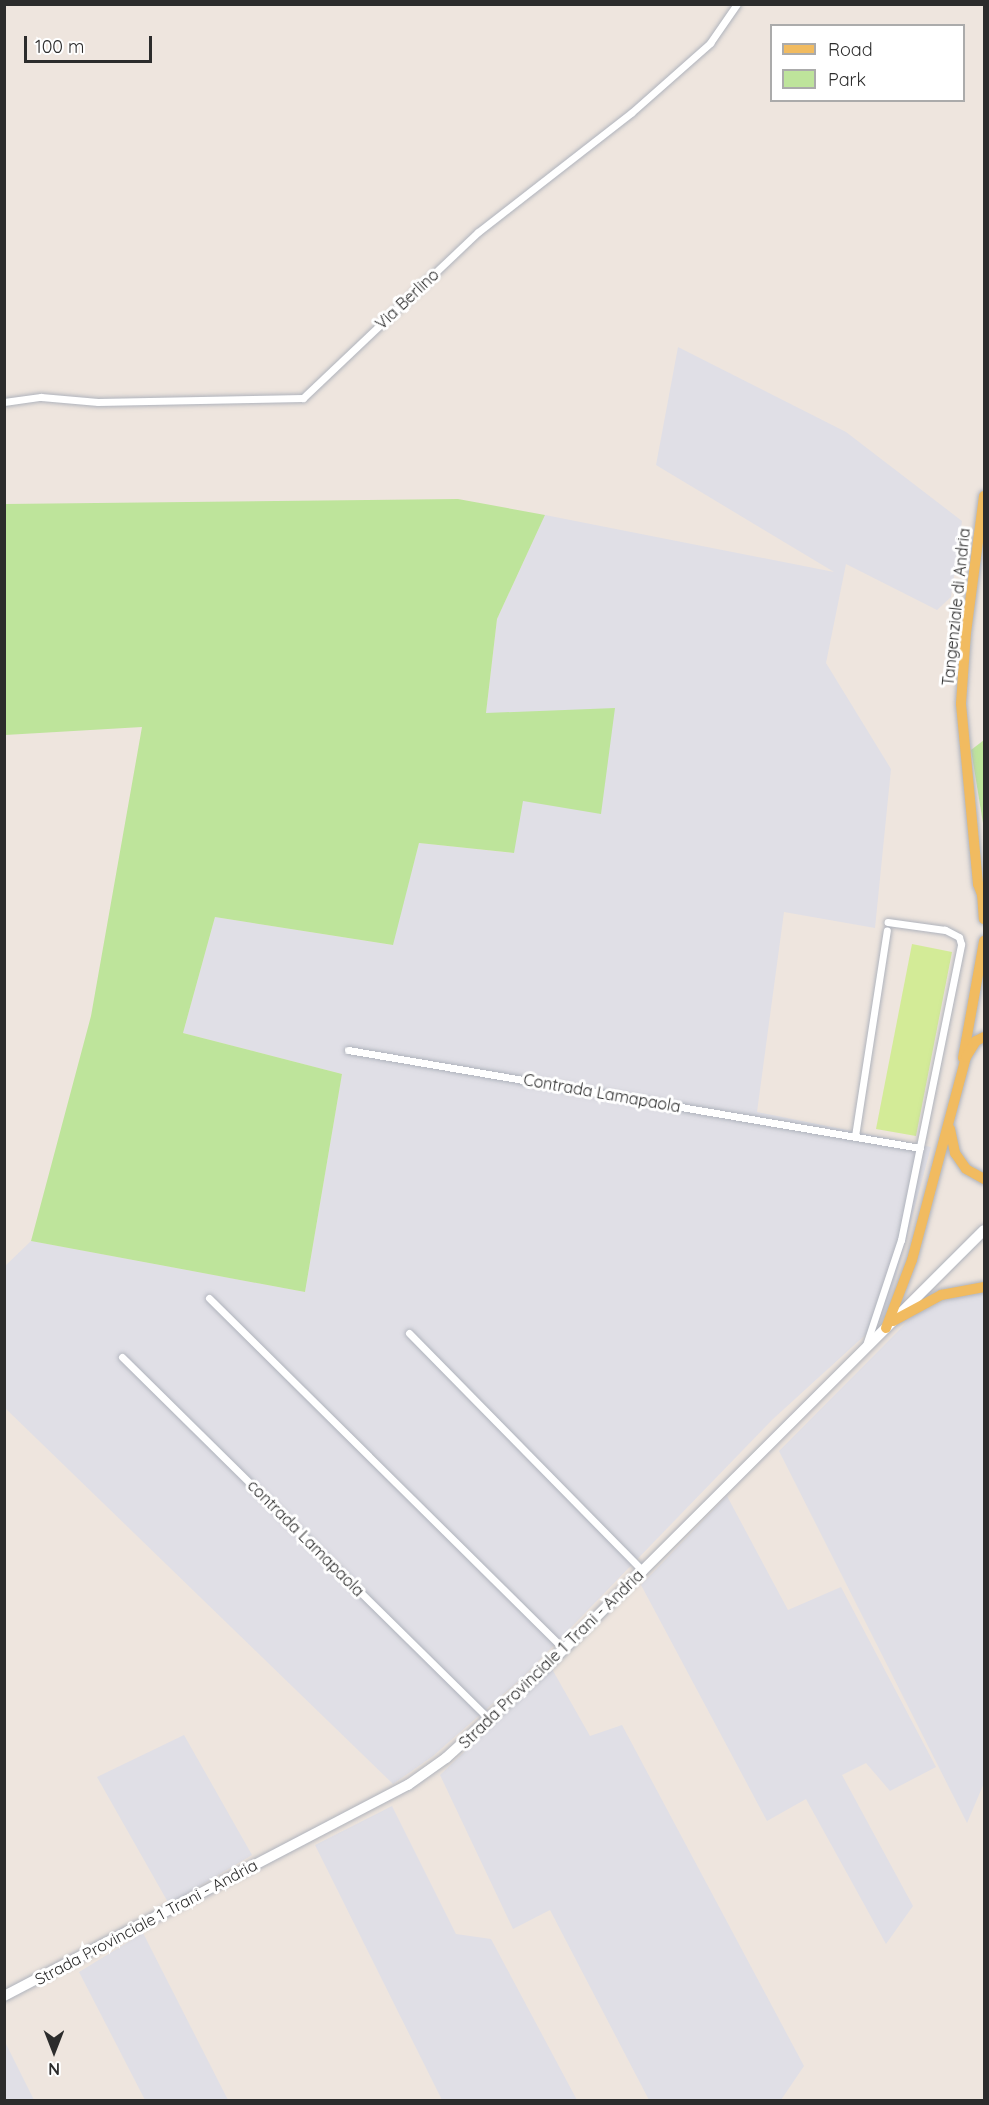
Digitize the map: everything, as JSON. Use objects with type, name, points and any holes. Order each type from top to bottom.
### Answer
[{"type":"main road","name":"Tangenziale di Andria","points":[[984,496],[981,543],[962,704],[970,810],[983,897],[984,919]]},
{"type":"main road","points":[[970,810],[984,860]]},
{"type":"main road","points":[[957,1088],[984,941]]},
{"type":"main road","points":[[890,1324],[912,1260],[966,1057],[976,1041],[984,1037]]},
{"type":"main road","points":[[952,1108],[950,1137],[954,1153],[966,1168],[984,1179]]},
{"type":"main road","name":"Strada Provinciale 1 Trani - Andria","points":[[4,1996],[408,1785],[490,1720],[564,1649],[984,1230]]},
{"type":"main road","points":[[890,1324],[941,1296],[984,1287]]},
{"type":"street","name":"Via Berlino","points":[[4,402],[41,397],[98,402],[303,398],[478,232],[631,113],[710,43],[737,4]]},
{"type":"street","points":[[864,1350],[901,1240],[961,944],[959,937],[945,930],[888,922]]},
{"type":"street","points":[[855,1136],[887,930]]},
{"type":"street","name":"Contrada Lamapaola","points":[[348,1050],[920,1148]]},
{"type":"street","points":[[209,1298],[564,1649]]},
{"type":"street","points":[[409,1333],[643,1571]]},
{"type":"street","name":"contrada Lamapaola","points":[[122,1357],[490,1720]]},
{"type":"shaded area","points":[[678,347],[846,432],[962,521],[951,597],[937,610],[846,564],[826,663],[891,769],[875,928],[784,912],[757,1112],[931,1147],[885,1317],[773,1419],[524,1676],[433,1756],[393,1784],[5,1408],[5,1266],[31,1241],[305,1292],[342,1074],[183,1033],[215,917],[392,945],[419,843],[513,853],[486,713],[497,619],[545,515],[834,572],[656,465]]},
{"type":"shaded area","points":[[984,1293],[984,1783],[967,1823],[779,1451],[913,1316],[957,1296]]},
{"type":"shaded area","points":[[727,1496],[788,1610],[841,1587],[936,1767],[890,1791],[866,1763],[842,1775],[913,1906],[886,1944],[806,1799],[767,1821],[641,1585]]},
{"type":"shaded area","points":[[552,1669],[590,1736],[622,1725],[804,2066],[781,2100],[649,2100],[550,1910],[513,1929],[440,1775]]},
{"type":"shaded area","points":[[184,1735],[252,1855],[169,1904],[97,1777]]},
{"type":"shaded area","points":[[392,1806],[456,1934],[491,1939],[577,2100],[442,2100],[315,1845]]},
{"type":"shaded area","points":[[143,1933],[228,2100],[145,2100],[79,1972]]},
{"type":"shaded area","points":[[5,2042],[34,2100],[5,2100]]},
{"type":"green space","points":[[458,499],[545,515],[497,619],[486,713],[615,708],[601,814],[523,801],[514,853],[419,843],[393,945],[215,917],[183,1033],[342,1074],[305,1292],[31,1241],[91,1016],[142,727],[5,735],[5,504]]},
{"type":"green space","points":[[984,740],[984,829],[971,750]]},
{"type":"green space","points":[[912,944],[952,952],[916,1136],[876,1129]]}]
